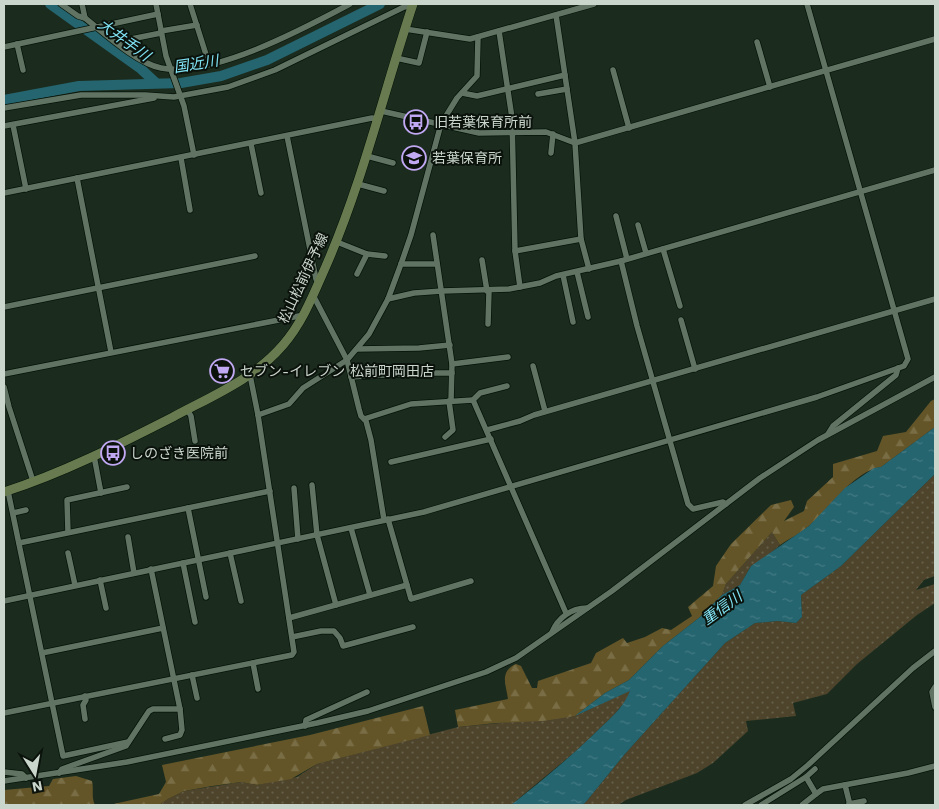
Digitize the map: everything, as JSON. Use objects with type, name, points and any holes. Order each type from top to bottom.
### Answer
[{"type":"main road","name":"松山松前伊予線","points":[[6,492],[94,456],[188,409],[250,375],[273,357],[294,332],[304,315],[337,242],[367,156],[413,5]]},
{"type":"street","points":[[61,4],[78,16],[85,18],[96,28],[150,65],[171,71],[240,56],[350,4]]},
{"type":"street","points":[[82,4],[85,18]]},
{"type":"street","points":[[156,4],[161,32],[171,71],[180,95],[194,155]]},
{"type":"street","points":[[190,4],[209,64]]},
{"type":"street","points":[[405,29],[460,38],[478,37],[594,4]]},
{"type":"street","points":[[4,601],[424,512],[670,441],[817,396],[904,366],[908,359],[807,4]]},
{"type":"street","points":[[4,108],[81,95],[180,95],[228,87],[266,73],[404,7],[413,5]]},
{"type":"street","points":[[4,47],[158,14]]},
{"type":"street","points":[[556,15],[575,143],[582,238],[589,269]]},
{"type":"street","points":[[116,42],[197,25]]},
{"type":"street","points":[[499,31],[512,133],[515,251],[520,287]]},
{"type":"street","points":[[396,58],[419,63],[427,32]]},
{"type":"street","points":[[258,414],[286,406],[303,388],[347,360],[369,334],[388,299],[411,235],[441,124],[462,93],[477,76],[478,37]]},
{"type":"street","points":[[4,193],[251,144],[379,115],[441,124],[479,133],[546,132],[575,143],[935,39]]},
{"type":"street","points":[[757,42],[770,87]]},
{"type":"street","points":[[17,44],[22,70]]},
{"type":"street","points":[[613,70],[629,128]]},
{"type":"street","points":[[462,93],[477,96],[565,75]]},
{"type":"street","points":[[538,94],[567,89]]},
{"type":"street","points":[[4,126],[161,96]]},
{"type":"street","points":[[13,125],[26,188]]},
{"type":"street","points":[[551,153],[553,134]]},
{"type":"street","points":[[287,136],[316,278],[319,283]]},
{"type":"street","points":[[251,144],[261,193]]},
{"type":"street","points":[[367,156],[393,162]]},
{"type":"street","points":[[181,158],[190,210]]},
{"type":"street","points":[[388,299],[414,293],[488,291],[540,283],[563,274],[624,260],[935,170]]},
{"type":"street","points":[[78,178],[111,352]]},
{"type":"street","points":[[358,184],[384,191]]},
{"type":"street","points":[[616,216],[624,260],[653,381],[687,503],[693,509],[723,502],[726,504]]},
{"type":"street","points":[[638,225],[646,253]]},
{"type":"street","points":[[433,235],[452,364],[450,401],[453,430],[445,437]]},
{"type":"street","points":[[515,251],[582,238]]},
{"type":"street","points":[[337,242],[366,254],[384,256]]},
{"type":"street","points":[[663,248],[680,306]]},
{"type":"street","points":[[357,274],[366,254]]},
{"type":"street","points":[[4,307],[255,256]]},
{"type":"street","points":[[482,260],[488,291],[488,324]]},
{"type":"street","points":[[401,264],[437,264]]},
{"type":"street","points":[[578,272],[588,317]]},
{"type":"street","points":[[563,274],[573,322]]},
{"type":"street","points":[[313,295],[347,360],[361,416],[366,421],[373,448],[386,520],[411,599],[472,581]]},
{"type":"street","points":[[487,430],[935,299]]},
{"type":"street","points":[[4,374],[304,315]]},
{"type":"street","points":[[681,320],[695,369]]},
{"type":"street","points":[[357,350],[450,345]]},
{"type":"street","points":[[452,364],[508,357]]},
{"type":"street","points":[[533,366],[545,412]]},
{"type":"street","points":[[826,436],[833,426],[896,375],[898,368]]},
{"type":"street","points":[[351,376],[452,373]]},
{"type":"street","points":[[4,713],[292,655],[294,652],[278,543],[250,375]]},
{"type":"street","points":[[4,781],[127,762],[305,726],[368,711],[486,672],[516,658],[551,634],[760,478],[826,436],[935,377]]},
{"type":"street","points":[[364,419],[411,404],[473,400],[480,393],[507,386]]},
{"type":"street","points":[[4,387],[6,407],[33,481]]},
{"type":"street","points":[[473,400],[566,613]]},
{"type":"street","points":[[188,409],[195,441]]},
{"type":"street","points":[[391,462],[491,439]]},
{"type":"street","points":[[94,456],[101,493]]},
{"type":"street","points":[[312,485],[317,535],[336,605]]},
{"type":"street","points":[[68,532],[67,500],[127,487]]},
{"type":"street","points":[[294,488],[298,539]]},
{"type":"street","points":[[19,543],[270,491]]},
{"type":"street","points":[[6,492],[13,513],[63,756],[128,742]]},
{"type":"street","points":[[188,508],[206,597]]},
{"type":"street","points":[[13,513],[26,510]]},
{"type":"street","points":[[351,528],[370,596]]},
{"type":"street","points":[[128,537],[134,573]]},
{"type":"street","points":[[68,553],[75,585]]},
{"type":"street","points":[[230,553],[241,601]]},
{"type":"street","points":[[183,562],[195,622]]},
{"type":"street","points":[[151,569],[180,709],[182,733],[165,739]]},
{"type":"street","points":[[100,580],[106,608]]},
{"type":"street","points":[[289,618],[406,585]]},
{"type":"street","points":[[551,634],[554,627],[566,613],[587,608]]},
{"type":"street","points":[[292,637],[328,630],[337,634],[343,646],[413,627]]},
{"type":"street","points":[[42,653],[163,628]]},
{"type":"street","points":[[745,805],[790,779],[808,765],[913,668],[935,651]]},
{"type":"street","points":[[252,663],[258,689]]},
{"type":"street","points":[[192,675],[197,698]]},
{"type":"street","points":[[935,687],[932,692],[935,707]]},
{"type":"street","points":[[305,726],[306,720],[367,692]]},
{"type":"street","points":[[85,719],[83,705],[86,696]]},
{"type":"street","points":[[59,773],[62,769],[126,746],[149,711],[180,709]]},
{"type":"street","points":[[802,805],[823,789],[935,766]]},
{"type":"street","points":[[760,805],[806,777],[815,769]]},
{"type":"street","points":[[4,772],[22,774],[26,778]]},
{"type":"street","points":[[806,777],[816,794]]},
{"type":"street","points":[[845,786],[850,805],[864,801]]},
{"type":"shaded area","points":[[935,474],[935,576],[924,580],[916,590],[935,584],[935,603],[917,615],[857,664],[827,694],[793,703],[796,716],[746,721],[748,731],[713,763],[697,773],[626,800],[618,805],[581,805],[585,803],[624,755],[725,643],[755,623],[778,621],[796,623],[802,617],[801,595],[841,566]]},
{"type":"shaded area","points":[[772,532],[780,545],[762,560],[751,566],[740,585],[722,595],[726,584]]},
{"type":"shaded area","points":[[631,690],[625,702],[611,718],[576,751],[511,805],[159,805],[184,791],[241,782],[257,785],[297,777],[317,764],[458,727],[575,716]]},
{"type":"green space","points":[[935,399],[935,427],[881,467],[861,475],[810,525],[799,533],[780,545],[772,532],[726,584],[722,595],[700,617],[663,646],[629,680],[605,693],[575,716],[543,721],[458,727],[455,710],[508,699],[505,675],[516,664],[521,666],[532,688],[537,688],[538,681],[591,663],[596,653],[623,638],[627,643],[645,637],[662,628],[671,630],[692,616],[688,607],[713,586],[716,566],[731,544],[771,505],[791,500],[794,507],[784,521],[804,511],[807,501],[833,477],[833,464],[877,451],[883,436],[906,432],[931,401]]},
{"type":"green space","points":[[423,706],[430,735],[317,764],[291,779],[257,785],[241,782],[184,791],[159,805],[109,805],[159,794],[166,782],[162,765],[310,735]]},
{"type":"green space","points":[[76,776],[92,781],[95,805],[4,805],[4,790],[49,786],[53,779]]},
{"type":"water","name":"重信川","points":[[935,427],[935,474],[841,566],[801,595],[802,617],[796,623],[778,621],[755,623],[725,643],[624,755],[585,803],[581,805],[511,805],[563,762],[609,720],[623,704],[630,691],[575,716],[605,693],[629,680],[663,646],[700,617],[722,595],[740,585],[751,566],[809,526],[845,488],[874,468],[881,467]]},
{"type":"waterway","name":"大井手川","points":[[50,4],[141,69],[156,83]]},
{"type":"waterway","name":"国近川","points":[[4,100],[79,86],[181,83],[221,76],[267,60],[380,4]]},
{"type":"place","name":"旧若葉保育所前","points":[[416,122]]},
{"type":"place","name":"若葉保育所","points":[[414,158]]},
{"type":"place","name":"セブン-イレブン 松前町岡田店","points":[[222,371]]},
{"type":"place","name":"しのざき医院前","points":[[113,453]]}]
